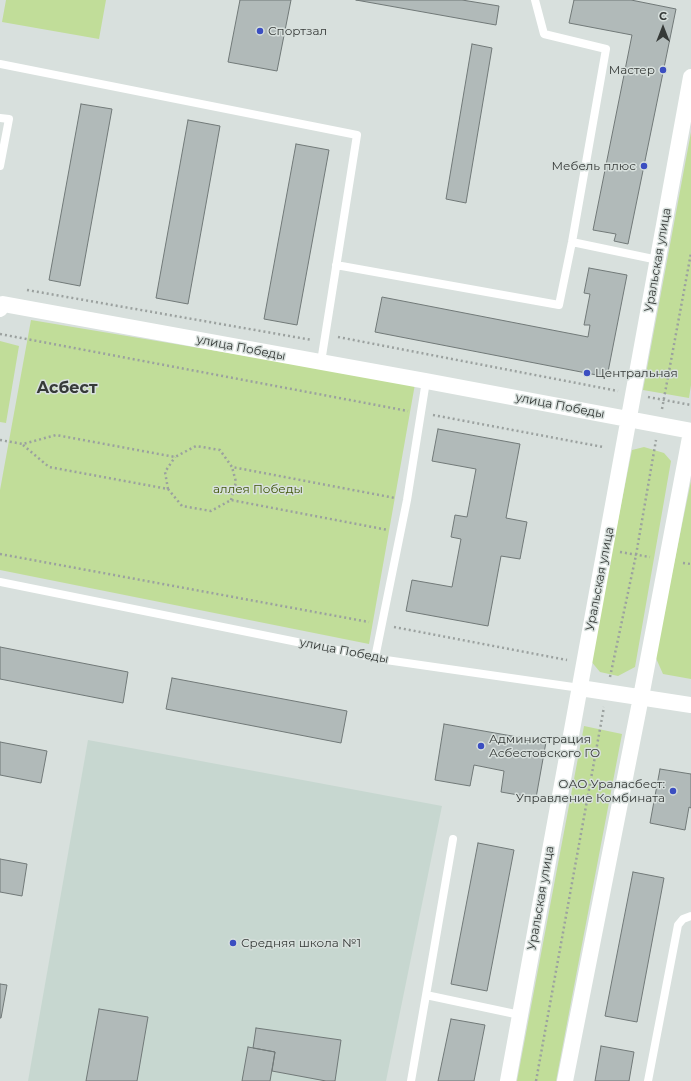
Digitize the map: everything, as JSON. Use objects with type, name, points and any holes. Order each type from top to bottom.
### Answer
[{"type":"street","name":"Уральская улица","points":[[508,1081],[691,77]]},
{"type":"street","name":"улица Победы","points":[[2,306],[426,381],[691,431]]},
{"type":"street","points":[[565,1081],[641,697],[691,431]]},
{"type":"street","name":"улица Победы","points":[[580,688],[691,706]]},
{"type":"lane","points":[[336,265],[558,305],[572,242],[606,49],[544,34],[535,0]]},
{"type":"lane","points":[[0,64],[358,135],[321,362]]},
{"type":"lane","points":[[0,118],[9,119],[0,166]]},
{"type":"lane","points":[[572,242],[658,260]]},
{"type":"lane","points":[[375,658],[407,500],[426,381]]},
{"type":"lane","name":"улица Победы","points":[[0,582],[375,658],[580,688]]},
{"type":"lane","points":[[411,1081],[453,839]]},
{"type":"lane","points":[[648,1081],[678,925],[683,919],[691,916]]},
{"type":"lane","points":[[426,995],[520,1015]]},
{"type":"path","points":[[536,1081],[607,692],[636,555],[663,400],[691,253]]},
{"type":"path","points":[[24,289],[324,338],[691,405]]},
{"type":"path","points":[[0,334],[603,447]]},
{"type":"path","points":[[0,440],[23,444],[56,434],[175,457]]},
{"type":"path","points":[[23,444],[49,468],[168,489]]},
{"type":"path","points":[[231,500],[236,482],[232,467],[220,450],[196,446],[175,457],[165,472],[168,489],[182,506],[211,511],[231,500],[401,532]]},
{"type":"path","points":[[232,467],[407,500]]},
{"type":"path","points":[[606,550],[691,564]]},
{"type":"path","points":[[0,554],[568,660]]},
{"type":"shaded area","name":"Средняя школа №1","points":[[88,740],[442,806],[386,1081],[28,1081]]},
{"type":"green space","points":[[6,0],[106,0],[99,39],[2,22]]},
{"type":"green space","points":[[691,132],[691,385],[689,398],[643,390]]},
{"type":"green space","name":"аллея Победы","points":[[31,320],[415,384],[369,644],[0,570],[0,490]]},
{"type":"green space","points":[[0,341],[19,346],[6,423],[0,422]]},
{"type":"green space","points":[[644,447],[664,453],[671,461],[635,667],[618,676],[600,672],[590,660],[632,450]]},
{"type":"green space","points":[[691,481],[691,679],[663,674],[655,656]]},
{"type":"green space","points":[[584,726],[622,734],[556,1081],[517,1081]]},
{"type":"building","name":"Спортзал","points":[[240,0],[291,0],[277,71],[228,62]]},
{"type":"building","points":[[356,0],[462,0],[499,6],[496,25]]},
{"type":"building","points":[[574,0],[631,0],[676,9],[628,244],[614,241],[616,234],[593,230],[632,35],[569,23]]},
{"type":"building","points":[[472,44],[492,48],[466,203],[446,199]]},
{"type":"building","points":[[81,104],[112,109],[80,286],[49,280]]},
{"type":"building","points":[[188,120],[220,126],[188,304],[156,298]]},
{"type":"building","points":[[296,144],[329,150],[297,325],[264,319]]},
{"type":"building","points":[[589,268],[627,275],[607,377],[375,332],[382,297],[588,337],[590,325],[584,325],[590,294],[584,293]]},
{"type":"building","points":[[438,429],[520,444],[506,518],[527,522],[520,559],[501,556],[488,626],[406,611],[412,580],[452,587],[461,539],[451,537],[455,515],[467,517],[476,469],[432,461]]},
{"type":"building","points":[[0,647],[128,672],[123,703],[0,679]]},
{"type":"building","points":[[172,678],[347,711],[341,743],[166,709]]},
{"type":"building","points":[[444,724],[546,742],[536,798],[501,792],[504,771],[474,765],[470,786],[435,780]]},
{"type":"building","points":[[0,742],[47,751],[41,783],[0,775]]},
{"type":"building","name":"ОАО Ураласбест: Управление Комбината","points":[[660,769],[691,774],[691,808],[689,807],[685,830],[650,823]]},
{"type":"building","points":[[478,843],[514,850],[487,991],[451,984]]},
{"type":"building","points":[[0,859],[27,864],[22,896],[0,892]]},
{"type":"building","points":[[633,872],[664,878],[637,1022],[605,1016]]},
{"type":"building","points":[[0,984],[7,985],[1,1018],[0,1018]]},
{"type":"building","points":[[99,1009],[148,1017],[137,1081],[86,1081]]},
{"type":"building","points":[[451,1019],[485,1025],[474,1081],[438,1081]]},
{"type":"building","points":[[256,1028],[341,1040],[335,1081],[326,1081],[272,1071],[275,1052],[253,1048]]},
{"type":"building","points":[[601,1046],[634,1052],[629,1081],[595,1081]]},
{"type":"building","points":[[248,1047],[275,1052],[270,1081],[242,1081]]},
{"type":"place","name":"Спортзал","points":[[260,31]]},
{"type":"place","name":"Мастер","points":[[663,70]]},
{"type":"place","name":"Мебель плюс","points":[[644,166]]},
{"type":"place","name":"Центральная","points":[[587,373]]},
{"type":"place","name":"Администрация Асбестовского ГО","points":[[481,746]]},
{"type":"place","name":"ОАО Ураласбест: Управление Комбината","points":[[673,791]]},
{"type":"place","name":"Средняя школа №1","points":[[233,943]]},
{"type":"district","name":"Асбест","points":[[67,388]]}]
